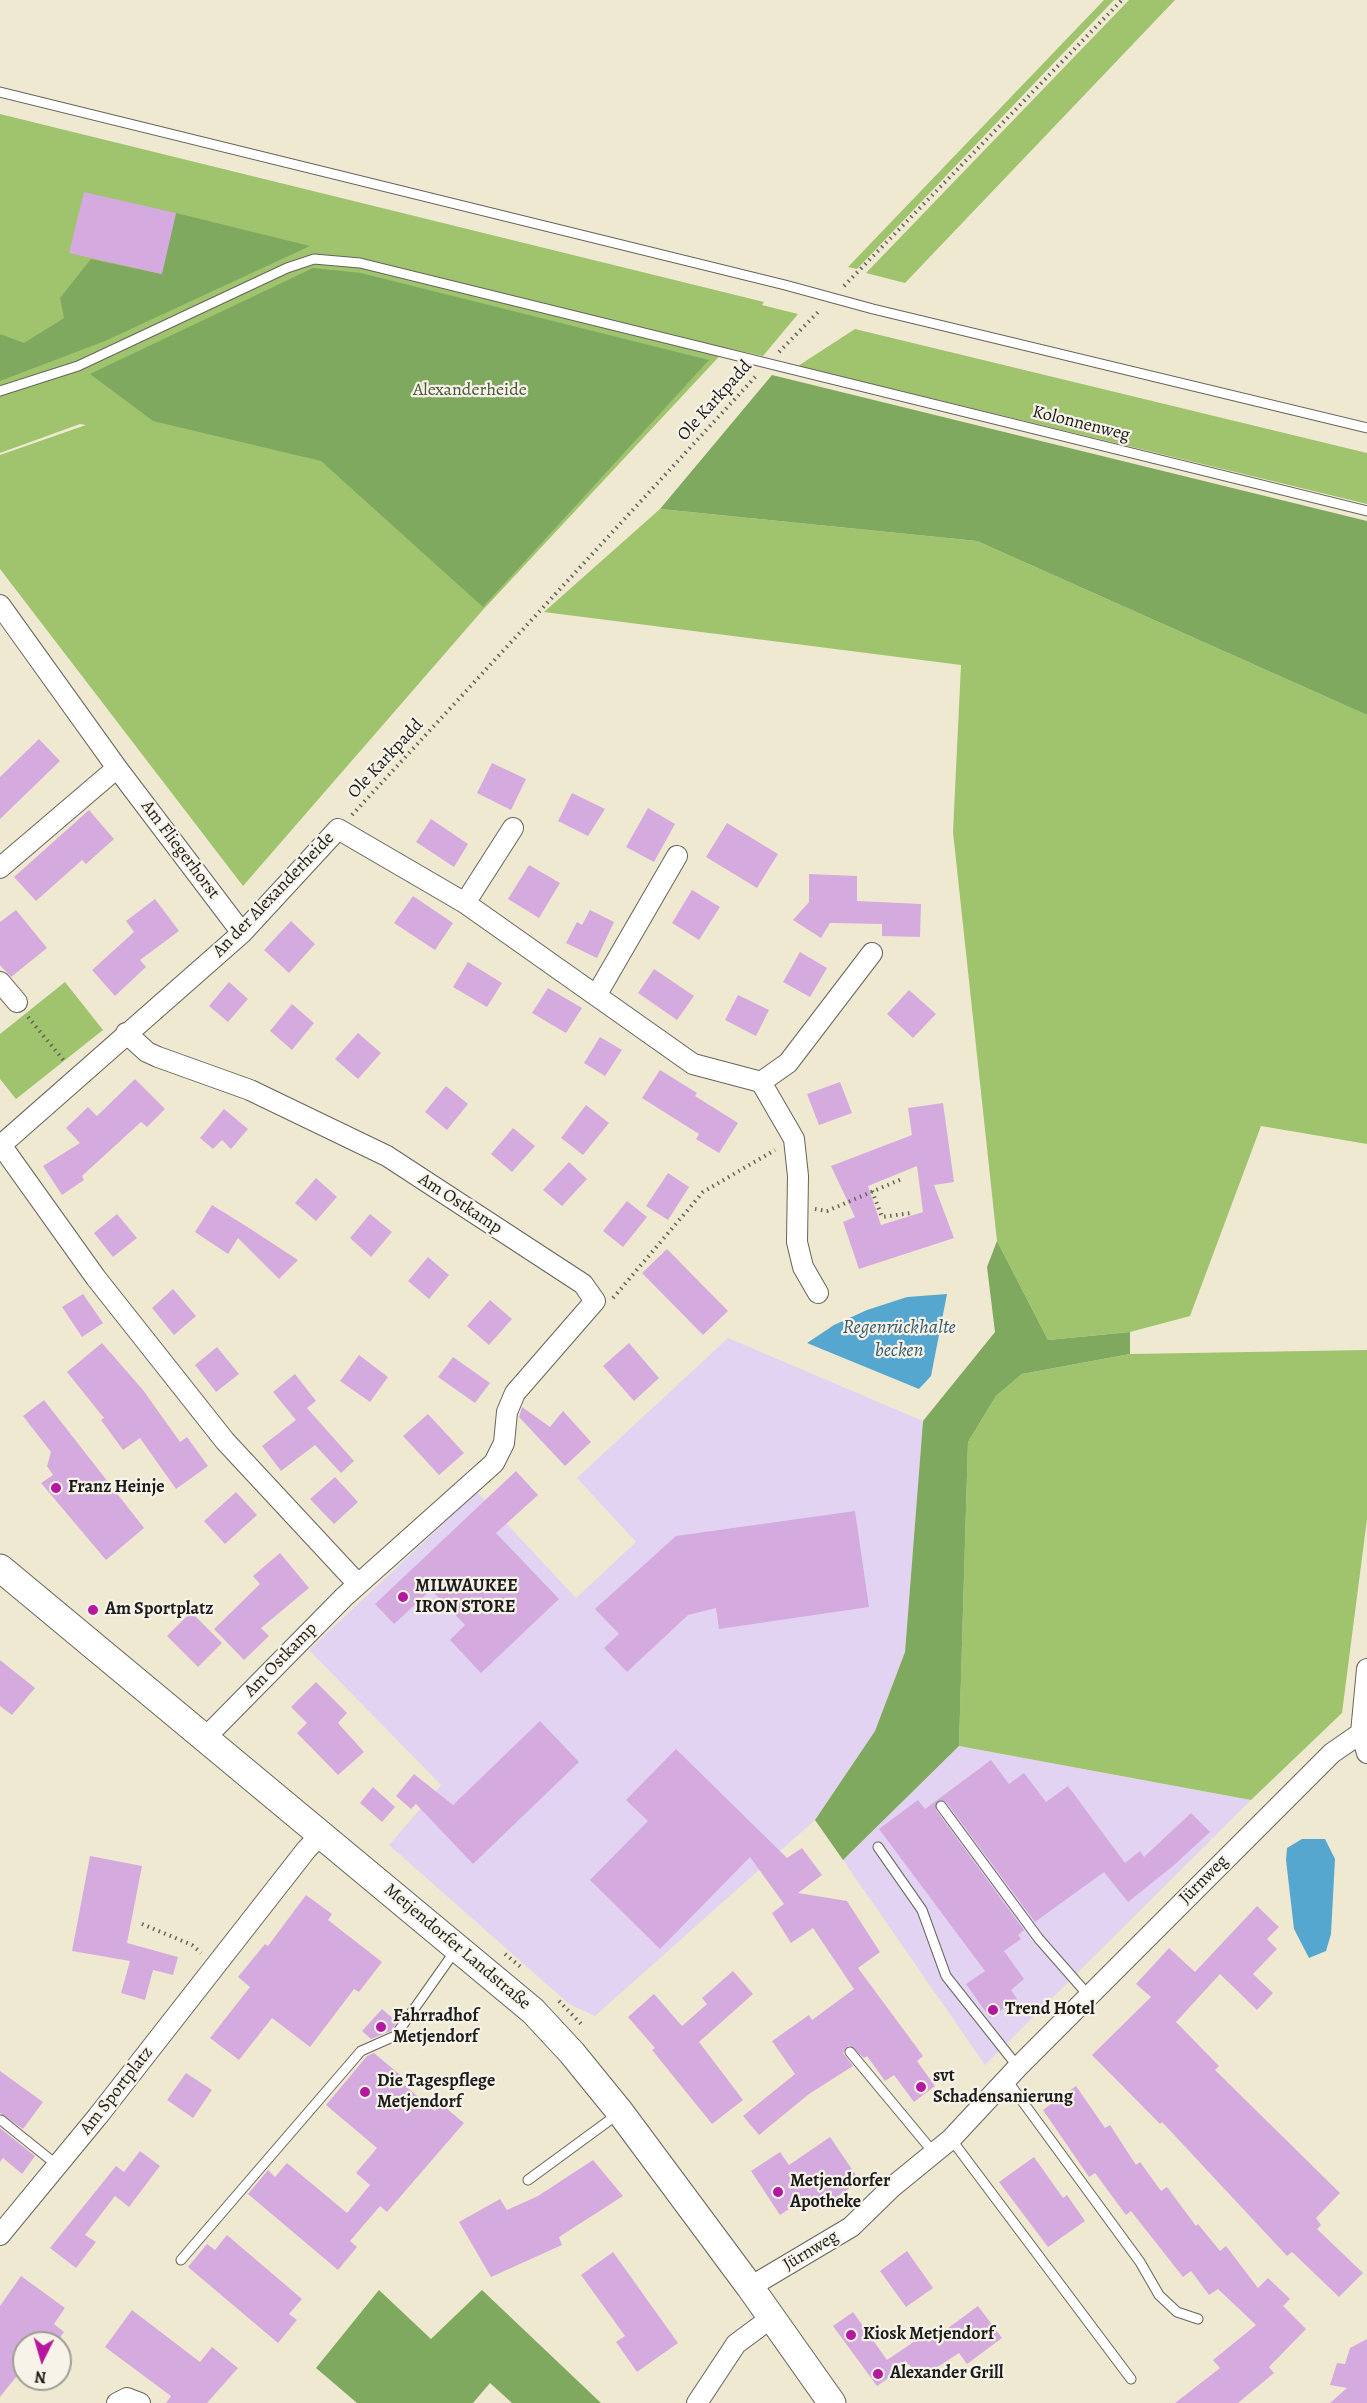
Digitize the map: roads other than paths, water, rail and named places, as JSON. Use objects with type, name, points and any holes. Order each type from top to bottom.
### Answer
[{"type":"main road","name":"Metjendorfer Landstraße","points":[[0,1569],[322,1833],[532,2011],[572,2054],[620,2112],[750,2286],[832,2403]]},
{"type":"street","name":"Am Fliegerhorst","points":[[0,605],[117,768],[242,933]]},
{"type":"street","points":[[0,868],[117,768]]},
{"type":"street","points":[[465,903],[513,828]]},
{"type":"street","name":"An der Alexanderheide","points":[[126,1033],[242,933],[338,829],[465,903],[597,994],[693,1064],[760,1082]]},
{"type":"street","points":[[597,994],[677,856]]},
{"type":"street","points":[[818,1293],[803,1267],[797,1242],[798,1176],[794,1139],[760,1082],[788,1064],[873,953]]},
{"type":"street","points":[[0,982],[16,1002]]},
{"type":"street","points":[[126,1033],[0,1146],[96,1278],[225,1441],[358,1584]]},
{"type":"street","name":"Am Ostkamp","points":[[126,1033],[147,1052],[250,1090],[387,1156],[583,1284],[595,1301],[515,1393],[507,1412],[504,1443],[494,1463],[358,1584],[206,1737]]},
{"type":"street","points":[[1367,1669],[1361,1733],[1367,1753]]},
{"type":"street","name":"Jürnweg","points":[[750,2286],[851,2226],[951,2139],[1012,2073],[1332,1753],[1361,1733]]},
{"type":"street","name":"Am Sportplatz","points":[[2,2227],[57,2165],[322,1833]]},
{"type":"street","points":[[698,2403],[736,2344],[771,2318]]},
{"type":"street","points":[[117,2403],[127,2398],[140,2403]]},
{"type":"lane","points":[[0,92],[1367,428]]},
{"type":"lane","name":"Kolonnenweg","points":[[0,391],[78,366],[286,268],[314,259],[360,263],[1367,511]]},
{"type":"lane","points":[[941,1806],[1039,1940],[1089,1996]]},
{"type":"lane","points":[[878,1847],[922,1910],[946,1976],[1140,2262],[1159,2295],[1177,2312],[1198,2319]]},
{"type":"lane","points":[[181,2260],[361,2051],[394,2036],[458,1947]]},
{"type":"lane","points":[[850,2052],[934,2153]]},
{"type":"lane","points":[[528,2180],[620,2112]]},
{"type":"lane","points":[[1,2120],[57,2165]]},
{"type":"lane","points":[[951,2139],[1131,2379]]},
{"type":"water","name":"Regenrückhalte becken","points":[[947,1294],[931,1376],[919,1389],[807,1343],[834,1325],[867,1310],[907,1297]]},
{"type":"water","points":[[1302,1839],[1325,1839],[1335,1859],[1331,1934],[1326,1951],[1309,1958],[1294,1929],[1286,1860],[1287,1848]]},
{"type":"place","name":"Franz Heinje","points":[[56,1488]]},
{"type":"place","name":"MILWAUKEE IRON STORE","points":[[403,1597]]},
{"type":"place","name":"Am Sportplatz","points":[[93,1610]]},
{"type":"place","name":"Trend Hotel","points":[[993,2010]]},
{"type":"place","name":"Fahrradhof Metjendorf","points":[[381,2027]]},
{"type":"place","name":"svt Schadensanierung","points":[[921,2087]]},
{"type":"place","name":"Die Tagespflege Metjendorf","points":[[365,2092]]},
{"type":"place","name":"Metjendorfer Apotheke","points":[[778,2192]]},
{"type":"place","name":"Kiosk Metjendorf","points":[[851,2335]]},
{"type":"place","name":"Alexander Grill","points":[[878,2374]]},
{"type":"park label","name":"Alexanderheide","points":[[470,391]]}]
